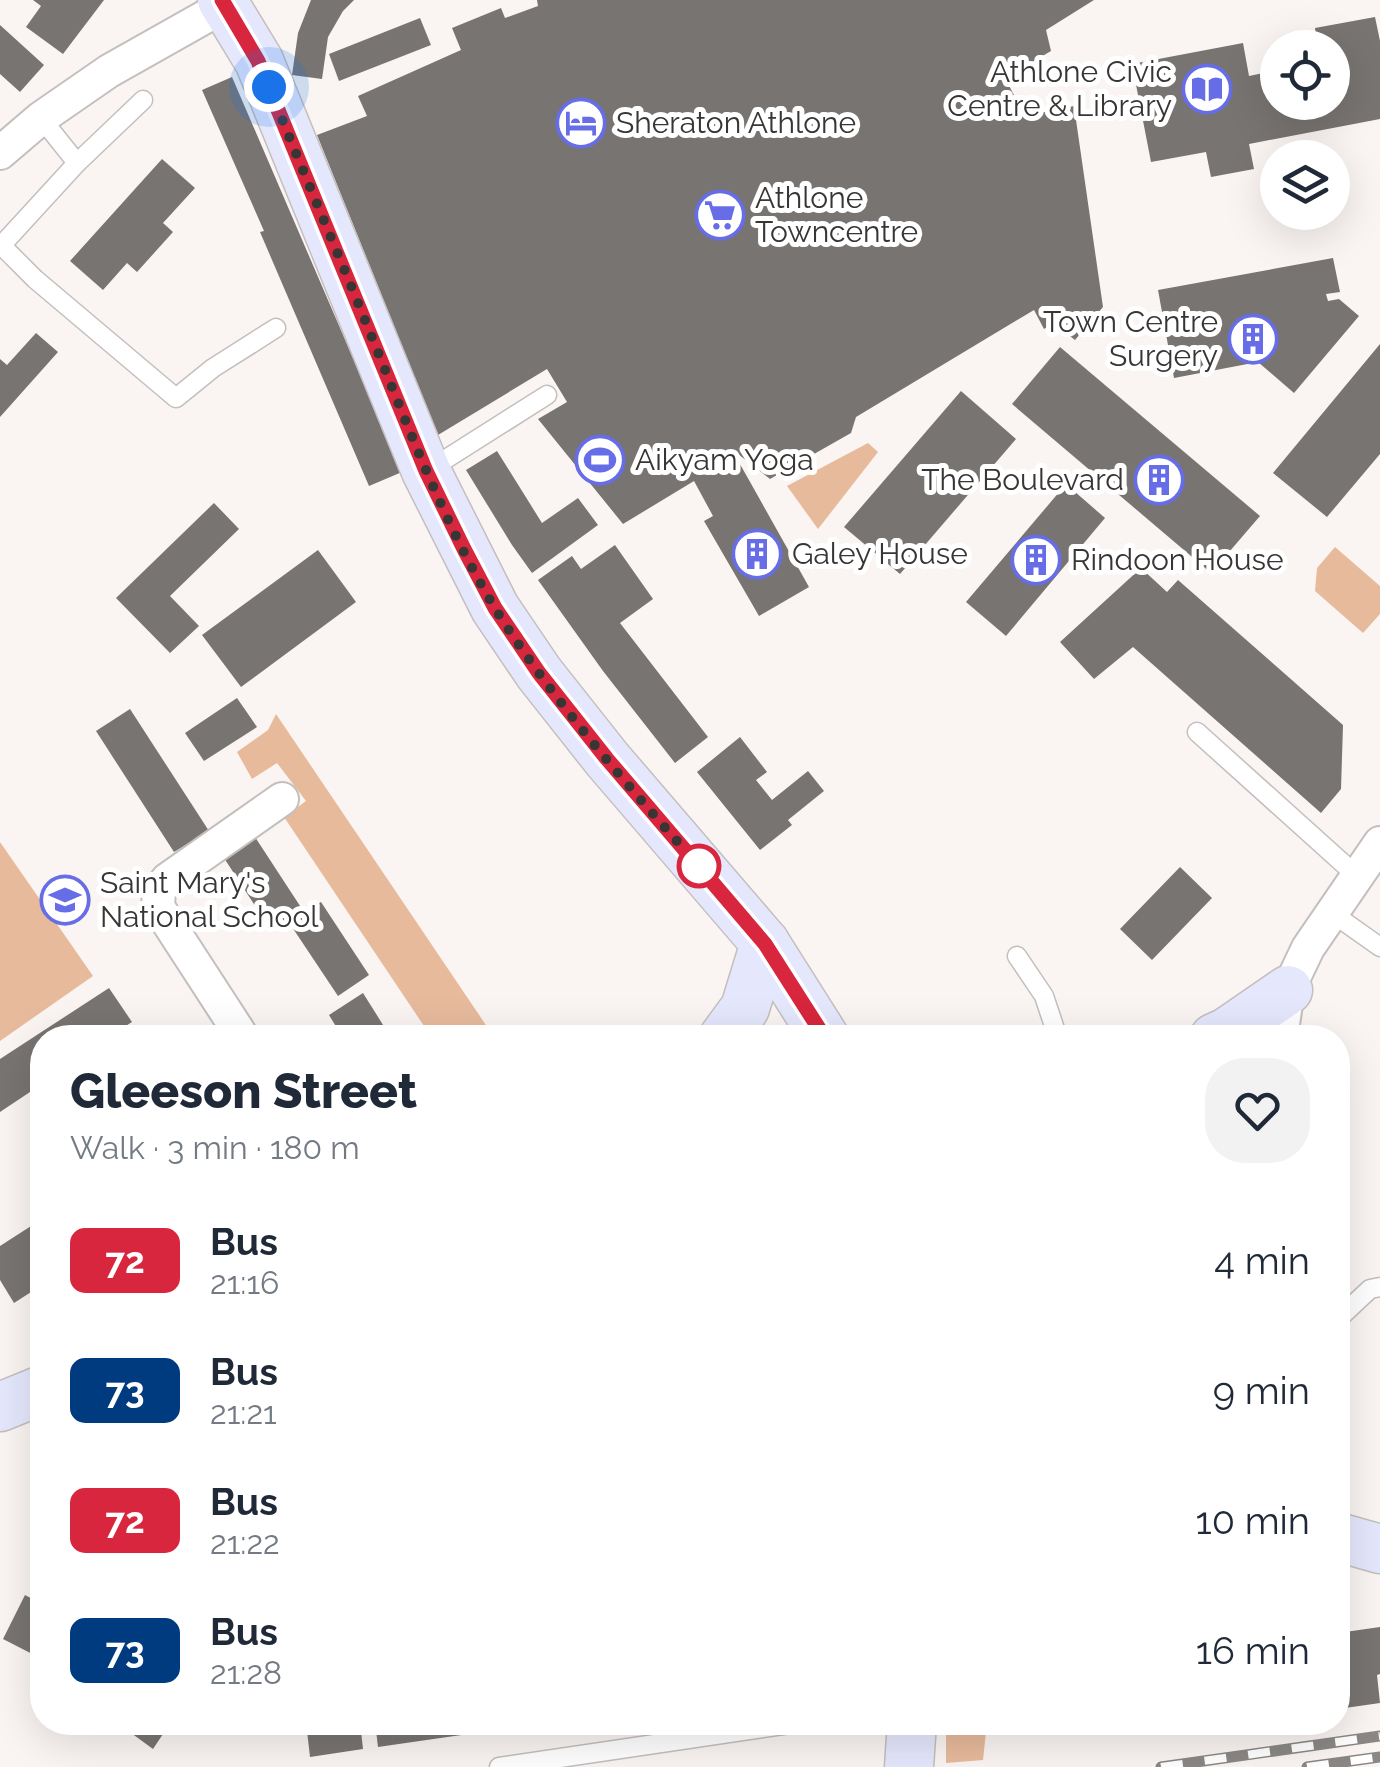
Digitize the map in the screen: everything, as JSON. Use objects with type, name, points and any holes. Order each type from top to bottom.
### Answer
[{"type":"main road","points":[[227,2],[339,233],[426,471],[495,608],[539,673],[637,795],[765,944],[817,1025]]},
{"type":"main road","points":[[732,1025],[744,1008],[765,944]]},
{"type":"main road","points":[[1237,1025],[1288,990]]},
{"type":"main road","points":[[1350,1540],[1380,1549]]},
{"type":"main road","points":[[909,1767],[911,1735]]},
{"type":"street","points":[[0,153],[41,118],[109,71],[227,2]]},
{"type":"street","points":[[235,1025],[158,907],[157,895],[168,878],[282,800]]},
{"type":"street","points":[[1283,1025],[1288,990],[1308,948],[1380,842]]},
{"type":"lane","points":[[142,100],[77,163],[1,247],[176,398],[213,368],[276,328]]},
{"type":"lane","points":[[41,118],[77,163]]},
{"type":"lane","points":[[426,471],[548,394]]},
{"type":"lane","points":[[1197,732],[1357,876]]},
{"type":"lane","points":[[1332,913],[1380,947]]},
{"type":"lane","points":[[1017,956],[1044,996],[1054,1025]]},
{"type":"lane","points":[[1350,1308],[1370,1289],[1380,1286]]},
{"type":"lane","points":[[499,1767],[716,1735]]},
{"type":"shaded area","points":[[868,443],[878,452],[818,529],[787,486]]},
{"type":"shaded area","points":[[1335,547],[1380,586],[1380,614],[1363,633],[1315,591],[1317,568]]},
{"type":"shaded area","points":[[276,714],[486,1025],[423,1025],[284,817],[306,801],[277,763],[252,779],[237,752],[268,730]]},
{"type":"shaded area","points":[[0,842],[93,976],[0,1041]]},
{"type":"shaded area","points":[[946,1735],[986,1735],[983,1760],[946,1763]]},
{"type":"building","points":[[33,0],[104,0],[63,54],[26,27],[41,6]]},
{"type":"building","points":[[311,0],[354,0],[328,37],[322,79],[292,75],[298,33]]},
{"type":"building","name":"Athlone Towncentre","points":[[537,0],[1094,0],[1046,30],[1051,51],[1005,78],[1025,116],[1074,106],[1103,307],[1075,340],[1053,323],[1044,329],[1034,310],[856,417],[851,433],[770,479],[738,454],[726,462],[736,457],[809,587],[759,616],[704,521],[713,516],[694,481],[623,524],[538,419],[567,402],[547,369],[438,435],[317,135],[367,116],[358,96],[461,50],[452,28],[501,8],[505,18],[538,6]]},
{"type":"building","name":"Athlone Civic Centre & Library","points":[[1375,17],[1380,41],[1380,119],[1249,144],[1254,169],[1211,177],[1206,152],[1151,162],[1132,64],[1243,43],[1249,76],[1260,74],[1260,120],[1350,120],[1350,30],[1315,28]]},
{"type":"building","points":[[420,18],[431,45],[339,81],[329,54]]},
{"type":"building","points":[[0,25],[44,65],[20,92],[0,74]]},
{"type":"building","points":[[232,77],[402,472],[369,486],[202,90]]},
{"type":"building","points":[[162,159],[195,188],[163,223],[173,232],[137,272],[127,263],[103,290],[70,261]]},
{"type":"building","name":"Town Centre Surgery","points":[[1333,258],[1340,292],[1326,294],[1328,301],[1339,299],[1359,316],[1294,393],[1258,362],[1174,378],[1158,290]]},
{"type":"building","points":[[36,333],[58,352],[0,417],[0,359],[7,365]]},
{"type":"building","points":[[1380,344],[1380,454],[1327,517],[1273,473]]},
{"type":"building","name":"The Boulevard","points":[[1060,347],[1260,516],[1211,573],[1012,404]]},
{"type":"building","points":[[961,391],[1016,439],[900,574],[844,527]]},
{"type":"building","points":[[497,451],[542,523],[578,498],[598,525],[532,573],[466,470]]},
{"type":"building","name":"Rindoon House","points":[[1066,484],[1105,518],[1006,636],[966,602]]},
{"type":"building","points":[[214,503],[239,529],[170,596],[199,626],[170,653],[116,598]]},
{"type":"building","points":[[615,545],[653,599],[620,623],[708,737],[675,763],[538,580],[572,556],[581,569]]},
{"type":"building","points":[[318,550],[356,602],[241,687],[202,635]]},
{"type":"building","points":[[1141,568],[1167,592],[1178,580],[1343,725],[1341,789],[1321,813],[1133,647],[1094,679],[1060,642]]},
{"type":"building","points":[[237,698],[257,727],[204,761],[185,733]]},
{"type":"building","points":[[130,709],[209,831],[174,852],[96,731]]},
{"type":"building","points":[[740,737],[767,772],[756,780],[772,800],[808,771],[824,791],[788,820],[792,825],[760,850],[697,772]]},
{"type":"building","points":[[255,837],[304,912],[321,902],[369,975],[338,996],[288,921],[272,932],[224,858]]},
{"type":"building","points":[[1180,867],[1212,898],[1152,960],[1120,929]]},
{"type":"building","points":[[109,988],[132,1022],[127,1025],[52,1025]]},
{"type":"building","points":[[363,993],[383,1025],[335,1025],[329,1015]]},
{"type":"building","points":[[30,1039],[30,1092],[0,1112],[0,1059]]},
{"type":"building","points":[[30,1227],[30,1293],[14,1303],[0,1280],[0,1246]]},
{"type":"building","points":[[25,1595],[30,1598],[30,1653],[3,1639]]},
{"type":"building","points":[[1380,1627],[1380,1703],[1350,1707],[1350,1631]]},
{"type":"building","points":[[134,1735],[162,1735],[153,1749]]},
{"type":"building","points":[[307,1735],[361,1735],[363,1749],[310,1757]]},
{"type":"building","points":[[377,1735],[461,1735],[378,1747]]},
{"type":"railway","points":[[1161,1767],[1380,1736]]},
{"type":"railway","points":[[1307,1767],[1380,1757]]},
{"type":"bus line","name":"72","points":[[222,0],[258,61],[426,471],[495,608],[539,673],[607,759],[748,922],[818,1025]]},
{"type":"place","name":"Athlone Civic Centre & Library","points":[[1207,89]]},
{"type":"place","name":"Sheraton Athlone","points":[[581,123]]},
{"type":"place","name":"Athlone Towncentre","points":[[720,215]]},
{"type":"place","name":"Town Centre Surgery","points":[[1253,339]]},
{"type":"place","name":"Aikyam Yoga","points":[[600,460]]},
{"type":"place","name":"The Boulevard","points":[[1159,480]]},
{"type":"place","name":"Galey House","points":[[757,554]]},
{"type":"place","name":"Rindoon House","points":[[1036,560]]},
{"type":"place","name":"Saint Mary's National School","points":[[65,900]]},
{"type":"route","points":[[269,87],[426,471],[495,608],[584,730],[699,866]]}]
